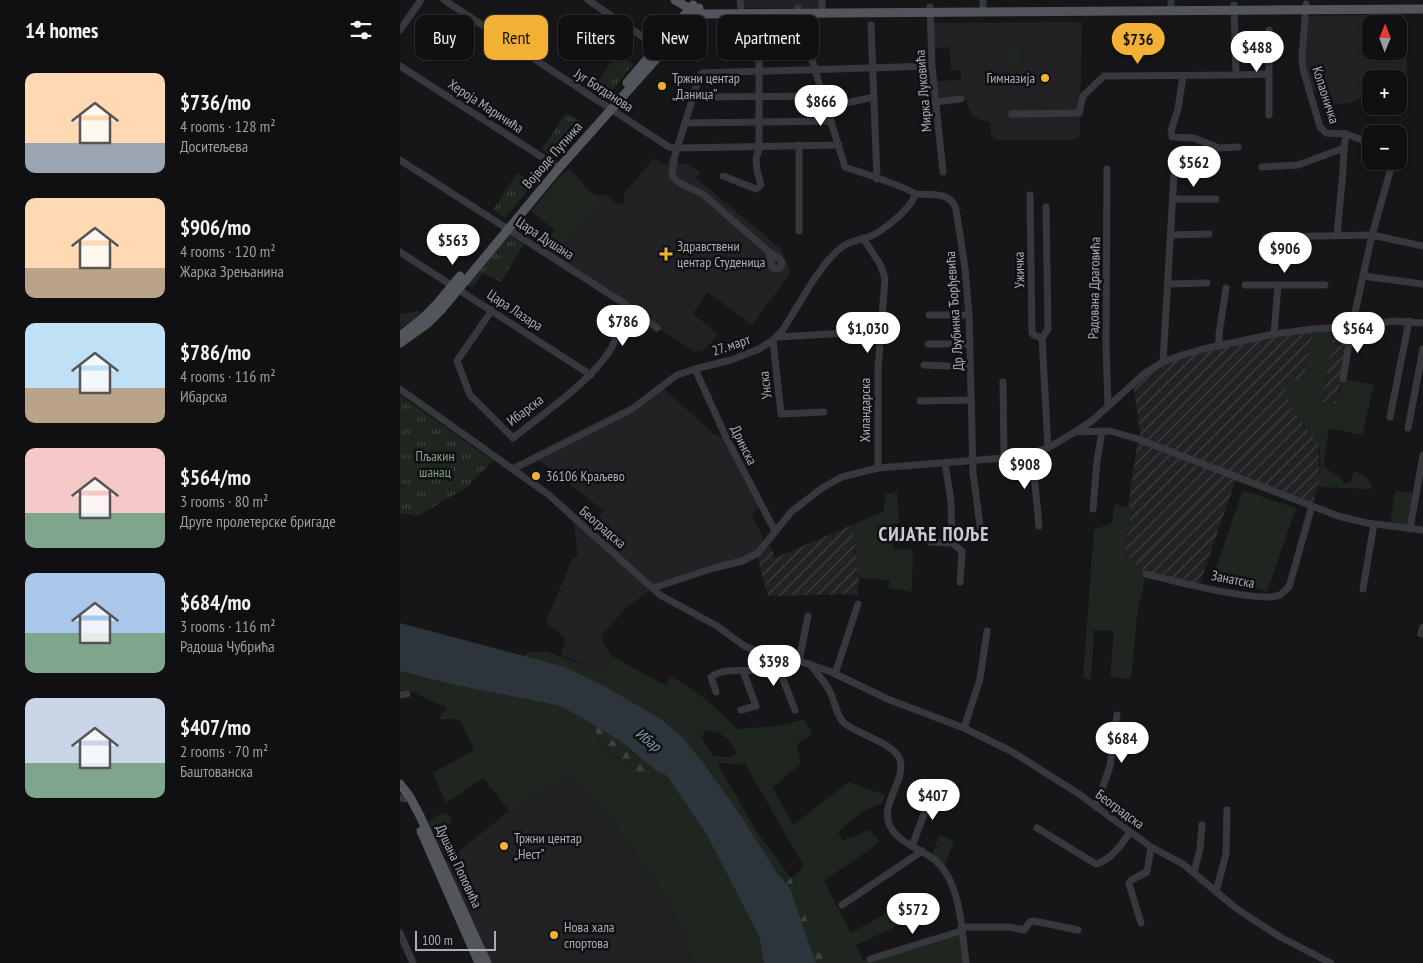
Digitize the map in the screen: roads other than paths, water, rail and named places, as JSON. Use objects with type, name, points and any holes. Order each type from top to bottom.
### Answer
[{"type":"main road","points":[[930,10],[983,3],[1171,3],[1234,8]]},
{"type":"main road","points":[[685,15],[684,9],[690,6],[741,4],[799,11],[822,4],[851,10]]},
{"type":"main road","points":[[690,6],[799,11],[1234,8],[1423,4]]},
{"type":"main road","points":[[1306,7],[1423,9]]},
{"type":"main road","name":"Војводе Путника","points":[[426,320],[650,60]]},
{"type":"main road","points":[[400,336],[426,320]]},
{"type":"main road","points":[[400,344],[426,320]]},
{"type":"main road","name":"Душана Поповића","points":[[400,785],[403,798],[479,963]]},
{"type":"main road","name":"Душана Поповића","points":[[400,785],[420,816],[487,963]]},
{"type":"street","points":[[400,30],[421,0]]},
{"type":"street","name":"Југ Богданова","points":[[444,0],[665,145],[677,148],[839,146]]},
{"type":"street","points":[[588,0],[643,37]]},
{"type":"street","name":"Копаоничка","points":[[1306,7],[1302,57],[1303,69],[1320,127],[1326,133],[1346,134],[1337,235]]},
{"type":"street","points":[[1234,8],[1236,75]]},
{"type":"street","name":"Мирка Луковића","points":[[930,10],[932,66],[943,172]]},
{"type":"street","points":[[799,11],[800,15]]},
{"type":"street","points":[[870,26],[877,179]]},
{"type":"street","points":[[1269,30],[1269,115]]},
{"type":"street","points":[[723,176],[754,189],[758,189],[760,184],[757,170],[759,147],[759,60]]},
{"type":"street","points":[[812,60],[845,167],[909,189],[915,194]]},
{"type":"street","name":"Хероја Маричића","points":[[400,66],[557,166]]},
{"type":"street","points":[[769,252],[704,195],[695,189],[686,188],[673,177],[672,168],[677,148],[699,77],[702,73],[932,66]]},
{"type":"street","points":[[1012,114],[1079,113],[1082,96],[1104,76],[1268,74]]},
{"type":"street","points":[[1183,76],[1178,109],[1171,131],[1172,137],[1194,138],[1219,148],[1238,147]]},
{"type":"street","points":[[693,97],[823,96]]},
{"type":"street","points":[[827,107],[874,97]]},
{"type":"street","points":[[935,102],[961,100]]},
{"type":"street","points":[[685,123],[831,121]]},
{"type":"street","points":[[1346,134],[1362,140]]},
{"type":"street","points":[[798,146],[799,231]]},
{"type":"street","points":[[1262,167],[1298,165],[1344,148]]},
{"type":"street","name":"Цара Душана","points":[[400,160],[625,304],[657,328]]},
{"type":"street","name":"Радована Драговића","points":[[1106,169],[1108,407]]},
{"type":"street","points":[[1343,379],[1352,326],[1372,235],[1390,170]]},
{"type":"street","points":[[1163,362],[1174,174]]},
{"type":"street","name":"27. март","points":[[513,469],[632,409],[677,375],[731,360],[759,349],[775,339],[831,257],[843,246],[875,234],[890,224],[911,202],[915,194]]},
{"type":"street","name":"Др Љубинка Ђорђевића","points":[[915,194],[940,195],[949,198],[954,204],[964,255],[969,315],[974,484],[981,533]]},
{"type":"street","name":"Ужичка","points":[[1030,195],[1032,333],[1042,338]]},
{"type":"street","points":[[1173,199],[1216,199]]},
{"type":"street","name":"Ужичка","points":[[1046,208],[1048,330],[1042,338],[1048,448]]},
{"type":"street","points":[[1171,235],[1209,234]]},
{"type":"street","points":[[1266,237],[1372,235],[1423,246]]},
{"type":"street","name":"Хиландарска","points":[[863,238],[880,264],[885,278],[878,369],[878,468]]},
{"type":"street","name":"Цара Лазара","points":[[400,252],[590,375]]},
{"type":"street","points":[[1363,276],[1423,284]]},
{"type":"street","points":[[1168,284],[1207,283]]},
{"type":"street","points":[[1245,285],[1325,285]]},
{"type":"street","points":[[1274,334],[1278,285]]},
{"type":"street","points":[[1219,346],[1226,288]]},
{"type":"street","name":"Ибарска","points":[[492,310],[457,361],[470,395],[513,438],[590,375],[610,351],[620,326],[625,304]]},
{"type":"street","points":[[929,315],[969,315]]},
{"type":"street","points":[[653,588],[742,561],[758,552],[791,512],[822,488],[842,477],[878,468],[1004,458],[1048,448],[1088,423],[1145,373],[1163,362],[1203,349],[1274,334],[1393,321],[1409,321],[1423,324]]},
{"type":"street","points":[[1390,417],[1409,321]]},
{"type":"street","points":[[775,339],[848,333]]},
{"type":"street","name":"Унска","points":[[775,339],[781,414],[824,412]]},
{"type":"street","points":[[928,344],[970,344]]},
{"type":"street","points":[[1408,428],[1423,349]]},
{"type":"street","points":[[924,365],[970,367]]},
{"type":"street","name":"Дринска","points":[[695,369],[726,437],[775,531]]},
{"type":"street","points":[[1003,382],[1004,458]]},
{"type":"street","name":"Београдска","points":[[400,389],[549,495],[653,588],[676,605],[717,626],[743,645],[774,656],[809,664],[835,674],[890,700],[964,728],[1011,751],[1096,807],[1151,847],[1194,872],[1232,905],[1282,938],[1331,963]]},
{"type":"street","points":[[920,401],[971,400]]},
{"type":"street","points":[[1088,423],[1089,428],[1093,431]]},
{"type":"street","points":[[1075,432],[1102,431],[1117,433],[1154,445],[1338,516],[1374,524],[1423,530]]},
{"type":"street","points":[[1093,509],[1102,431]]},
{"type":"street","points":[[1032,453],[1039,526]]},
{"type":"street","points":[[1410,529],[1423,455]]},
{"type":"street","points":[[945,463],[951,501],[952,542],[962,552],[960,582]]},
{"type":"street","name":"Занатска","points":[[1146,574],[1247,596],[1266,598],[1280,595],[1288,587],[1312,506]]},
{"type":"street","points":[[1363,589],[1374,524]]},
{"type":"street","points":[[930,542],[952,542]]},
{"type":"street","points":[[835,674],[858,604]]},
{"type":"street","points":[[799,661],[808,616]]},
{"type":"street","points":[[1421,634],[1423,626]]},
{"type":"street","points":[[964,728],[980,679],[987,631]]},
{"type":"street","points":[[774,656],[795,710]]},
{"type":"street","points":[[809,664],[829,689],[840,717],[844,722],[858,732],[891,748],[899,756],[901,771],[888,811],[888,820],[895,834],[938,862],[947,875],[956,897],[966,963]]},
{"type":"street","points":[[716,692],[712,675],[724,672],[743,672],[778,667]]},
{"type":"street","points":[[741,710],[756,706],[743,672]]},
{"type":"street","points":[[1096,807],[1110,766],[1117,715]]},
{"type":"street","points":[[912,846],[934,788]]},
{"type":"street","points":[[1216,892],[1226,854],[1227,810]]},
{"type":"street","points":[[1194,872],[1200,849],[1202,825]]},
{"type":"street","points":[[1037,828],[1096,864],[1103,861],[1120,847],[1130,832]]},
{"type":"street","points":[[1141,923],[1129,884],[1131,880],[1147,872],[1151,847]]},
{"type":"street","points":[[842,905],[922,851]]},
{"type":"street","points":[[870,959],[961,929],[1010,927],[1024,930],[1030,922],[1034,921],[1078,930]]},
{"type":"street","points":[[400,934],[413,963]]},
{"type":"water","name":"Ибар","points":[[400,623],[562,666],[604,686],[661,719],[683,738],[704,764],[740,814],[777,873],[790,888],[816,963],[764,963],[759,936],[707,835],[667,776],[655,770],[623,743],[560,706],[450,684],[400,671]]},
{"type":"place","name":"Гимназија","points":[[1045,78]]},
{"type":"place","name":"Тржни центар „Даница”","points":[[662,86]]},
{"type":"place","name":"Здравствени центар Студеница","points":[[666,254]]},
{"type":"place","name":"36106 Краљево","points":[[536,476]]},
{"type":"place","name":"Тржни центар „Нест”","points":[[504,846]]},
{"type":"place","name":"Нова хала спортова","points":[[554,935]]},
{"type":"district","name":"СИЈАЋЕ ПОЉЕ","points":[[934,534]]},
{"type":"park label","name":"Пљакин шанац","points":[[435,464]]}]
